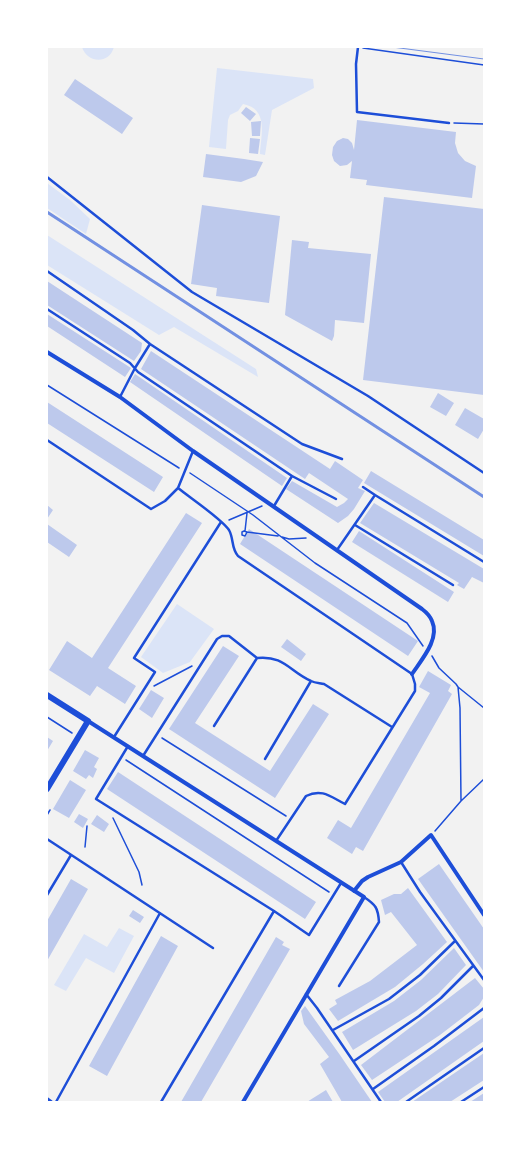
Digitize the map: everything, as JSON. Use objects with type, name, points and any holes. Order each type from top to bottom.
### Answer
[{"type":"street","points":[[47,352],[120,397],[193,451],[318,536],[430,616],[435,633],[427,651],[412,674]]},
{"type":"street","points":[[47,695],[364,897],[243,1102]]},
{"type":"street","points":[[47,788],[88,721]]},
{"type":"street","points":[[354,891],[368,876],[401,862],[431,835],[484,915]]},
{"type":"street","points":[[47,1099],[51,1102]]},
{"type":"lane","points":[[358,47],[356,85],[357,112],[449,123]]},
{"type":"lane","points":[[47,177],[192,292],[368,396],[484,473]]},
{"type":"lane","points":[[47,271],[133,330],[150,344],[302,444],[342,460]]},
{"type":"lane","points":[[47,309],[130,363],[138,372],[292,476],[336,499]]},
{"type":"lane","points":[[120,397],[135,368],[150,344]]},
{"type":"lane","points":[[47,440],[151,509],[165,501],[178,488],[193,451]]},
{"type":"lane","points":[[274,506],[292,476]]},
{"type":"lane","points":[[363,487],[484,562]]},
{"type":"lane","points":[[178,488],[229,530],[234,551],[238,556],[412,674],[415,684],[415,691],[345,804],[320,792],[306,796],[276,841]]},
{"type":"lane","points":[[337,550],[375,495]]},
{"type":"lane","points":[[114,737],[154,672],[134,658],[221,522]]},
{"type":"lane","points":[[355,525],[452,585]]},
{"type":"lane","points":[[143,756],[216,639],[222,636],[229,636],[257,658],[268,657],[276,659],[311,681],[324,684],[392,727]]},
{"type":"lane","points":[[214,726],[257,658]]},
{"type":"lane","points":[[265,759],[311,681]]},
{"type":"lane","points":[[128,746],[96,799],[274,911],[309,935],[341,883]]},
{"type":"lane","points":[[47,839],[213,948]]},
{"type":"lane","points":[[47,895],[71,855]]},
{"type":"lane","points":[[401,862],[420,892],[484,980]]},
{"type":"lane","points":[[339,986],[379,922],[379,912],[374,903],[364,897]]},
{"type":"lane","points":[[161,1102],[274,911]]},
{"type":"lane","points":[[56,1102],[160,913]]},
{"type":"lane","points":[[333,1030],[389,999],[420,975],[455,940]]},
{"type":"lane","points":[[354,1061],[419,1016],[441,998],[473,966]]},
{"type":"lane","points":[[306,994],[333,1030],[381,1102]]},
{"type":"lane","points":[[372,1089],[434,1046],[484,1008]]},
{"type":"lane","points":[[406,1102],[484,1048]]},
{"type":"lane","points":[[461,1102],[484,1087]]},
{"type":"path","points":[[358,47],[484,65]]},
{"type":"path","points":[[462,122],[484,124]]},
{"type":"path","points":[[47,385],[185,470],[249,513],[315,563],[407,623],[439,668],[458,687],[484,708]]},
{"type":"path","points":[[221,522],[249,513],[268,502]]},
{"type":"path","points":[[249,513],[246,532],[280,536],[289,539],[303,539],[318,536]]},
{"type":"path","points":[[142,693],[202,661]]},
{"type":"path","points":[[458,687],[460,708],[461,801]]},
{"type":"path","points":[[47,717],[78,738]]},
{"type":"path","points":[[156,734],[291,819]]},
{"type":"path","points":[[121,757],[334,895]]},
{"type":"path","points":[[431,835],[461,801],[484,779]]},
{"type":"path","points":[[109,807],[115,824],[139,872],[142,885]]},
{"type":"path","points":[[47,815],[50,810]]},
{"type":"path","points":[[85,847],[87,826]]},
{"type":"shaded area","points":[[82,47],[114,47],[108,57],[98,60],[88,56]]},
{"type":"shaded area","points":[[217,68],[313,79],[314,88],[272,110],[265,155],[260,154],[262,124],[260,117],[257,111],[243,104],[238,111],[230,115],[228,120],[226,149],[209,147]]},
{"type":"shaded area","points":[[47,183],[70,200],[90,219],[86,234],[47,208]]},
{"type":"shaded area","points":[[47,235],[256,369],[258,377],[174,327],[159,335],[47,265]]},
{"type":"shaded area","points":[[177,604],[214,629],[190,662],[163,673],[141,657]]},
{"type":"shaded area","points":[[119,928],[134,936],[114,973],[86,958],[66,991],[54,985],[84,934],[107,947]]},
{"type":"building","points":[[75,79],[133,118],[122,134],[64,95]]},
{"type":"building","points":[[246,107],[256,114],[250,121],[241,113]]},
{"type":"building","points":[[357,120],[456,132],[455,143],[458,153],[465,161],[476,166],[472,198],[366,185],[367,180],[350,178],[352,161],[347,165],[340,166],[334,161],[332,155],[333,147],[337,141],[343,138],[348,139],[352,143],[354,150]]},
{"type":"building","points":[[261,121],[260,136],[252,136],[251,122]]},
{"type":"building","points":[[250,138],[260,139],[258,154],[249,153]]},
{"type":"building","points":[[206,154],[263,162],[256,176],[241,182],[203,177]]},
{"type":"building","points":[[384,197],[484,209],[484,395],[363,380]]},
{"type":"building","points":[[202,205],[280,216],[269,303],[216,296],[217,288],[191,284]]},
{"type":"building","points":[[292,240],[309,242],[308,248],[371,254],[364,323],[335,320],[334,336],[332,341],[285,315]]},
{"type":"building","points":[[47,281],[142,343],[141,351],[134,361],[47,305]]},
{"type":"building","points":[[47,314],[131,368],[125,377],[47,326]]},
{"type":"building","points":[[151,351],[330,469],[335,461],[363,480],[358,488],[365,491],[354,509],[348,516],[338,523],[286,489],[292,481],[337,507],[348,499],[309,473],[305,479],[141,369]]},
{"type":"building","points":[[135,374],[287,478],[282,486],[130,382]]},
{"type":"building","points":[[438,393],[454,403],[446,416],[430,407]]},
{"type":"building","points":[[47,402],[163,477],[154,492],[47,423]]},
{"type":"building","points":[[465,408],[484,419],[484,429],[478,439],[455,425]]},
{"type":"building","points":[[371,471],[484,540],[484,556],[364,483]]},
{"type":"building","points":[[374,503],[484,569],[484,583],[472,577],[464,589],[457,585],[459,583],[360,523]]},
{"type":"building","points":[[47,505],[53,510],[47,519]]},
{"type":"building","points":[[186,513],[202,523],[108,668],[136,686],[125,704],[97,686],[90,696],[49,670],[67,641],[92,658]]},
{"type":"building","points":[[47,524],[77,545],[69,557],[47,542]]},
{"type":"building","points":[[249,529],[418,641],[408,656],[240,544]]},
{"type":"building","points":[[359,531],[454,592],[448,602],[352,542]]},
{"type":"building","points":[[287,639],[306,654],[301,661],[281,647]]},
{"type":"building","points":[[223,646],[239,656],[195,723],[270,771],[313,704],[329,714],[275,798],[169,729]]},
{"type":"building","points":[[428,671],[451,685],[448,691],[452,694],[363,851],[356,847],[352,854],[327,838],[338,820],[351,828],[430,693],[419,687]]},
{"type":"building","points":[[151,690],[164,698],[152,718],[139,709]]},
{"type":"building","points":[[47,737],[53,741],[47,751]]},
{"type":"building","points":[[85,750],[99,758],[94,767],[97,769],[93,778],[89,775],[86,779],[73,771]]},
{"type":"building","points":[[118,772],[316,902],[305,919],[107,789]]},
{"type":"building","points":[[70,780],[86,790],[69,818],[53,809]]},
{"type":"building","points":[[79,814],[88,819],[83,828],[74,822]]},
{"type":"building","points":[[97,815],[109,824],[104,832],[91,824]]},
{"type":"building","points":[[439,864],[484,929],[484,972],[418,879]]},
{"type":"building","points":[[71,879],[88,889],[47,961],[47,921]]},
{"type":"building","points":[[408,888],[447,942],[395,987],[338,1021],[329,1009],[337,1004],[335,1000],[370,981],[417,945],[391,912],[385,915],[381,900],[394,894],[401,894]]},
{"type":"building","points":[[133,910],[144,917],[140,923],[129,916]]},
{"type":"building","points":[[161,936],[178,946],[107,1076],[89,1066]]},
{"type":"building","points":[[276,937],[284,942],[282,945],[290,949],[201,1102],[181,1102]]},
{"type":"building","points":[[454,948],[466,965],[438,994],[416,1011],[353,1050],[342,1032],[394,1001],[421,980]]},
{"type":"building","points":[[475,978],[484,989],[484,997],[479,1005],[440,1035],[372,1080],[361,1065]]},
{"type":"building","points":[[305,1006],[372,1102],[342,1102],[320,1064],[329,1057],[304,1024],[301,1011]]},
{"type":"building","points":[[484,1017],[484,1041],[397,1102],[385,1102],[378,1092]]},
{"type":"building","points":[[484,1053],[484,1080],[450,1102],[412,1102]]},
{"type":"building","points":[[326,1090],[333,1102],[307,1102],[310,1100]]},
{"type":"building","points":[[484,1093],[484,1102],[470,1102]]},
{"type":"tram line","points":[[392,47],[484,59]]},
{"type":"railway","points":[[47,212],[484,497]]}]
